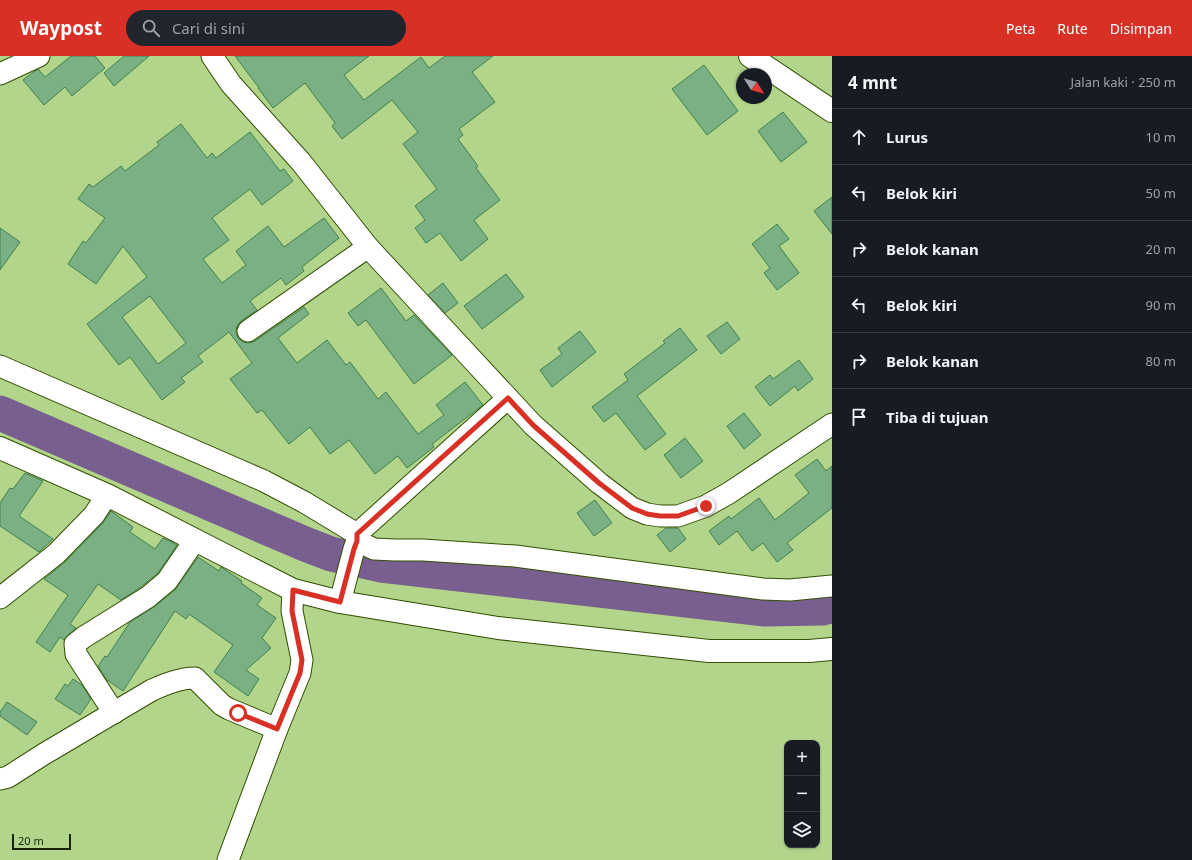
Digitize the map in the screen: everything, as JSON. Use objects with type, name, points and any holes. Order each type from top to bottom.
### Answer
[{"type":"street","points":[[0,74],[39,56]]},
{"type":"street","points":[[212,56],[231,84],[301,162],[368,247],[533,425],[632,508],[647,514],[678,516],[706,506],[735,489],[832,424]]},
{"type":"street","points":[[754,57],[832,111]]},
{"type":"street","points":[[248,331],[368,247]]},
{"type":"street","points":[[0,366],[264,482],[304,502],[356,542],[374,549],[423,550],[515,556],[763,589],[790,590],[832,586]]},
{"type":"street","points":[[342,592],[356,542],[508,398]]},
{"type":"street","points":[[0,448],[107,495],[293,590],[342,592],[498,628],[709,651],[809,651],[832,649]]},
{"type":"street","points":[[0,598],[56,554],[94,515],[107,495]]},
{"type":"street","points":[[114,713],[76,654],[75,644],[148,597],[167,581],[195,540]]},
{"type":"street","points":[[228,860],[277,729],[300,673],[302,660],[292,611],[293,590]]},
{"type":"street","points":[[0,779],[8,777],[152,690],[187,678],[195,678],[222,705],[277,729]]},
{"type":"building","points":[[71,56],[95,56],[105,68],[72,96],[65,87],[44,105],[23,80],[38,69],[45,77]]},
{"type":"building","points":[[124,56],[149,56],[114,86],[104,73]]},
{"type":"building","points":[[235,56],[369,56],[344,75],[364,100],[421,57],[429,68],[445,56],[493,56],[472,72],[495,102],[459,129],[463,135],[458,139],[478,166],[476,168],[500,200],[474,220],[488,239],[461,261],[440,233],[426,243],[415,228],[425,220],[415,206],[437,189],[403,144],[418,132],[392,100],[342,139],[332,126],[335,123],[305,83],[273,108]]},
{"type":"building","points":[[704,65],[738,111],[707,135],[672,89]]},
{"type":"building","points":[[783,112],[807,142],[781,162],[758,131]]},
{"type":"building","points":[[181,124],[207,158],[212,153],[216,158],[250,132],[280,171],[284,169],[293,181],[262,205],[250,189],[212,218],[229,240],[203,259],[222,283],[246,265],[236,251],[268,226],[284,247],[324,218],[339,238],[302,267],[304,271],[286,285],[281,278],[250,301],[257,310],[241,321],[237,326],[236,332],[238,338],[243,342],[249,343],[255,341],[304,307],[309,314],[278,338],[297,363],[327,340],[346,365],[350,362],[378,399],[386,392],[418,434],[444,415],[436,405],[465,382],[483,405],[432,444],[434,447],[407,468],[398,456],[375,474],[349,440],[330,454],[310,427],[289,444],[262,410],[257,413],[230,379],[252,363],[229,332],[198,356],[203,362],[181,378],[185,382],[162,400],[130,357],[119,365],[87,324],[147,277],[123,246],[96,284],[68,264],[83,241],[86,243],[105,218],[78,199],[89,184],[93,187],[121,166],[125,171],[159,145],[157,142]],"holes":[[[150,296],[186,343],[158,364],[122,317]]]},
{"type":"building","points":[[832,197],[832,234],[814,211]]},
{"type":"building","points":[[777,224],[789,239],[779,246],[799,273],[777,290],[764,273],[770,268],[752,244]]},
{"type":"building","points":[[0,228],[20,242],[0,270]]},
{"type":"building","points":[[506,274],[524,297],[482,329],[464,306]]},
{"type":"building","points":[[443,283],[458,303],[445,313],[428,295]]},
{"type":"building","points":[[381,288],[406,321],[414,315],[452,355],[414,384],[366,320],[358,326],[348,313]]},
{"type":"building","points":[[727,322],[740,339],[721,354],[707,336]]},
{"type":"building","points":[[680,328],[697,350],[637,396],[666,434],[645,450],[616,413],[604,422],[592,407],[628,380],[624,374],[665,343],[663,341]]},
{"type":"building","points":[[580,331],[596,352],[552,387],[540,370],[562,354],[558,348]]},
{"type":"building","points":[[799,360],[813,379],[798,391],[795,386],[770,406],[755,387],[770,375],[773,379]]},
{"type":"building","points":[[744,413],[761,435],[744,449],[727,426]]},
{"type":"building","points":[[685,438],[703,461],[681,478],[664,455]]},
{"type":"building","points":[[817,459],[826,471],[832,466],[832,508],[787,543],[793,550],[777,562],[763,543],[752,551],[737,531],[719,545],[709,531],[729,516],[731,519],[759,498],[775,520],[809,493],[795,475]]},
{"type":"building","points":[[25,473],[43,481],[19,516],[53,539],[39,552],[0,526],[0,503],[10,488],[13,489]]},
{"type":"building","points":[[595,500],[612,523],[594,536],[577,513]]},
{"type":"building","points":[[111,511],[133,527],[130,532],[155,549],[163,538],[177,545],[158,573],[141,587],[121,600],[98,584],[70,624],[76,628],[64,640],[60,637],[50,652],[36,642],[68,595],[44,579],[65,562],[103,523]]},
{"type":"building","points":[[666,528],[678,528],[686,539],[670,552],[657,535]]},
{"type":"building","points":[[198,557],[219,571],[221,567],[242,581],[241,583],[262,598],[257,605],[276,618],[262,638],[271,648],[246,670],[259,679],[248,696],[214,672],[233,645],[189,614],[186,619],[175,611],[123,691],[107,680],[98,666],[105,656],[107,657],[130,622],[154,607],[175,590]]},
{"type":"building","points":[[73,679],[82,685],[91,699],[80,715],[55,699],[65,684],[68,686]]},
{"type":"building","points":[[7,702],[37,722],[27,735],[0,716],[0,712]]},
{"type":"waterway","points":[[0,413],[331,554],[381,565],[765,609],[822,608],[832,606]]},
{"type":"route","points":[[238,713],[277,729],[300,673],[302,660],[292,611],[293,590],[340,602],[341,593],[357,541],[357,534],[508,398],[533,425],[599,483],[632,508],[647,514],[678,516],[706,506]]}]
